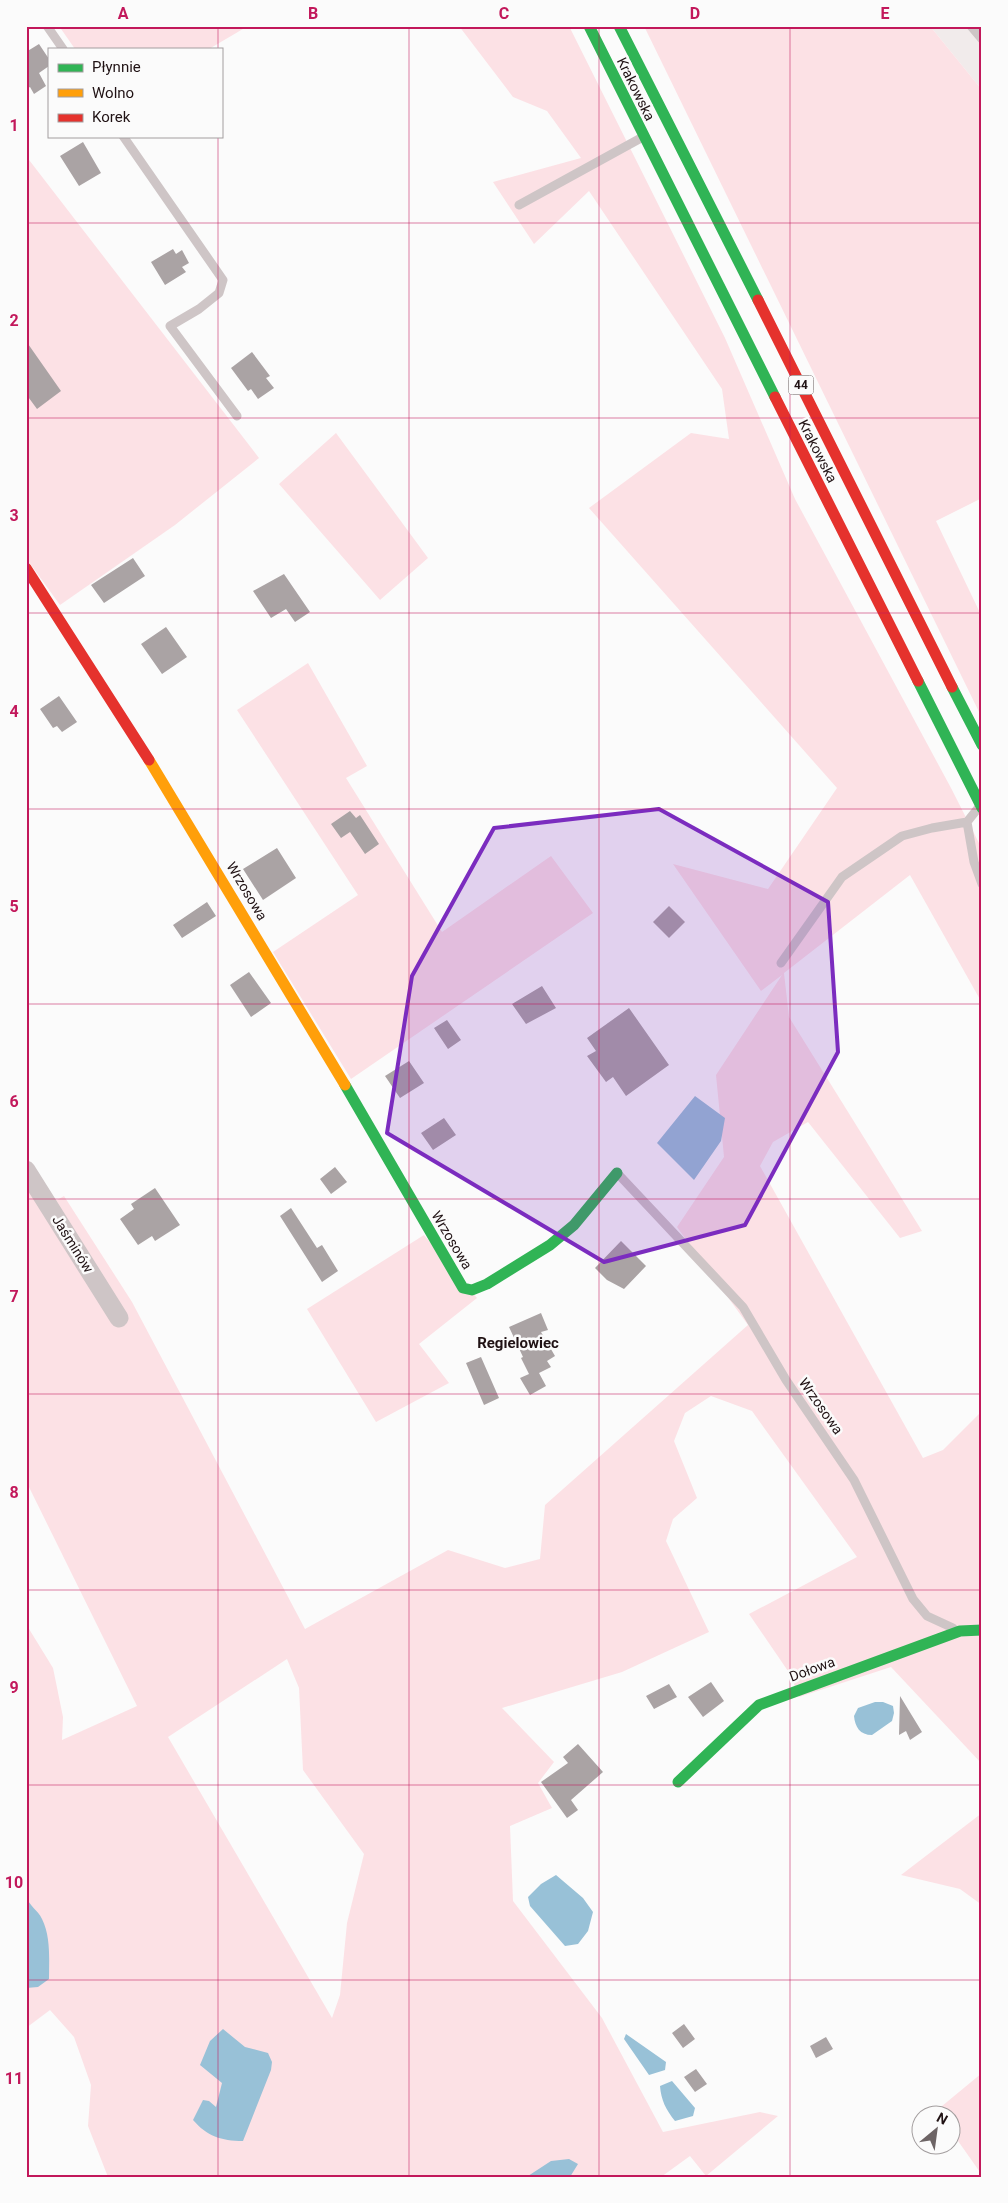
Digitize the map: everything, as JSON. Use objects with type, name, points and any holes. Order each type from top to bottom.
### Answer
[{"type":"main road","name":"Krakowska","points":[[588,26],[981,806]]},
{"type":"main road","name":"Krakowska","points":[[619,26],[982,745]]},
{"type":"main road","name":"Wrzosowa","points":[[26,568],[175,801],[316,1034],[448,1265],[464,1288],[472,1290],[487,1284],[550,1245],[574,1224],[617,1173]]},
{"type":"main road","name":"Dołowa","points":[[678,1782],[759,1705],[960,1631],[982,1630]]},
{"type":"street","name":"Jaśminów","points":[[26,1170],[119,1318]]},
{"type":"lane","points":[[47,26],[62,48]]},
{"type":"lane","points":[[971,26],[982,39]]},
{"type":"lane","points":[[519,205],[644,137]]},
{"type":"lane","points":[[124,138],[223,280],[219,294],[170,326],[237,416]]},
{"type":"lane","points":[[781,963],[842,877],[902,836],[967,822],[981,806]]},
{"type":"lane","points":[[967,822],[974,862],[982,884]]},
{"type":"lane","name":"Wrzosowa","points":[[617,1173],[743,1306],[786,1380],[854,1480],[913,1600],[927,1616],[960,1631]]},
{"type":"highlighted area","points":[[659,809],[828,902],[838,1052],[745,1225],[604,1262],[387,1133],[412,976],[494,828]]},
{"type":"shaded area","points":[[59,26],[248,26],[211,48],[74,48]]},
{"type":"shaded area","points":[[459,26],[569,26],[725,338],[795,499],[982,849],[982,1003],[910,875],[784,973],[789,1017],[922,1231],[900,1238],[808,1122],[773,1142],[760,1166],[923,1458],[943,1450],[982,1411],[982,1764],[891,1667],[799,1697],[790,1674],[749,1614],[857,1557],[752,1411],[711,1396],[685,1413],[674,1441],[697,1498],[673,1519],[666,1541],[709,1632],[622,1672],[502,1708],[554,1762],[538,1783],[552,1808],[510,1826],[513,1901],[602,2018],[663,2132],[760,2112],[778,2116],[706,2176],[690,2156],[661,2177],[108,2177],[88,2126],[91,2085],[74,2037],[50,2010],[26,2028],[26,1624],[53,1668],[63,1717],[62,1740],[137,1706],[26,1481],[26,1189],[29,1187],[57,1200],[64,1196],[132,1302],[305,1629],[448,1550],[505,1568],[540,1559],[545,1505],[748,1325],[677,1227],[724,1157],[716,1075],[782,975],[761,991],[673,864],[768,889],[837,788],[589,508],[691,433],[729,439],[722,389],[589,191],[534,244],[493,182],[581,158],[547,111],[513,97]],"holes":[[[287,1659],[299,1688],[303,1770],[364,1854],[347,1923],[340,1995],[332,2018],[168,1737]]]},
{"type":"shaded area","points":[[644,26],[930,26],[982,90],[982,498],[936,521],[982,617],[982,718]]},
{"type":"shaded area","points":[[930,26],[982,26],[982,90]]},
{"type":"shaded area","points":[[26,156],[259,458],[175,525],[60,605],[26,558]]},
{"type":"shaded area","points":[[336,433],[428,558],[380,600],[279,484]]},
{"type":"shaded area","points":[[308,663],[367,766],[346,778],[442,932],[551,856],[593,913],[351,1079],[273,952],[358,895],[237,710]]},
{"type":"shaded area","points":[[424,1235],[477,1298],[419,1344],[449,1383],[376,1422],[307,1309]]},
{"type":"shaded area","points":[[982,1813],[982,1905],[960,1889],[901,1875]]},
{"type":"shaded area","points":[[982,2073],[982,2175],[960,2144],[960,2106],[942,2106]]},
{"type":"water","points":[[695,1096],[725,1118],[721,1141],[694,1180],[657,1143]]},
{"type":"water","points":[[875,1702],[883,1702],[893,1706],[892,1721],[872,1735],[864,1734],[859,1730],[854,1716],[858,1708]]},
{"type":"water","points":[[556,1875],[583,1898],[593,1912],[588,1931],[578,1944],[565,1946],[530,1906],[528,1897],[541,1884]]},
{"type":"water","points":[[26,1896],[29,1903],[40,1916],[47,1933],[49,1979],[38,1987],[26,1988]]},
{"type":"water","points":[[223,2029],[245,2047],[268,2053],[272,2062],[271,2070],[243,2141],[221,2139],[209,2134],[193,2120],[203,2100],[209,2101],[216,2107],[222,2083],[200,2065],[210,2041]]},
{"type":"water","points":[[626,2034],[666,2062],[665,2070],[649,2075],[624,2039]]},
{"type":"water","points":[[672,2081],[695,2108],[693,2116],[675,2121],[664,2105],[660,2086]]},
{"type":"water","points":[[569,2159],[578,2164],[570,2177],[528,2176],[551,2161]]},
{"type":"building","points":[[39,44],[48,58],[48,67],[39,73],[46,86],[34,94],[30,87],[26,89],[26,52]]},
{"type":"building","points":[[83,142],[101,173],[79,186],[60,156]]},
{"type":"building","points":[[173,249],[176,254],[182,250],[189,263],[182,267],[186,272],[165,285],[151,262]]},
{"type":"building","points":[[26,341],[61,391],[37,409],[26,394]]},
{"type":"building","points":[[252,352],[270,376],[266,378],[274,388],[258,399],[251,389],[248,391],[231,368]]},
{"type":"building","points":[[133,558],[145,576],[104,603],[91,585]]},
{"type":"building","points":[[284,574],[310,612],[295,622],[286,609],[271,618],[253,591]]},
{"type":"building","points":[[166,627],[187,657],[162,674],[141,644]]},
{"type":"building","points":[[59,696],[77,722],[62,732],[57,726],[53,728],[40,709]]},
{"type":"building","points":[[350,811],[356,818],[360,815],[379,844],[365,854],[350,832],[341,838],[331,824]]},
{"type":"building","points":[[277,848],[296,878],[263,900],[243,869]]},
{"type":"building","points":[[207,902],[216,916],[182,938],[173,925]]},
{"type":"building","points":[[669,906],[685,922],[669,938],[653,922]]},
{"type":"building","points":[[249,972],[271,1003],[251,1017],[230,985]]},
{"type":"building","points":[[542,986],[556,1008],[526,1024],[512,1004]]},
{"type":"building","points":[[629,1008],[669,1065],[626,1096],[613,1077],[606,1082],[587,1056],[596,1051],[587,1038]]},
{"type":"building","points":[[447,1020],[461,1040],[448,1049],[434,1028]]},
{"type":"building","points":[[409,1061],[424,1083],[400,1098],[385,1076]]},
{"type":"building","points":[[444,1118],[456,1135],[433,1150],[421,1133]]},
{"type":"building","points":[[335,1167],[347,1182],[331,1194],[320,1179]]},
{"type":"building","points":[[155,1188],[180,1225],[155,1241],[152,1236],[138,1245],[120,1219],[134,1209],[131,1204]]},
{"type":"building","points":[[291,1208],[317,1248],[322,1245],[338,1271],[322,1282],[280,1216]]},
{"type":"building","points":[[621,1241],[646,1266],[624,1289],[607,1280],[595,1268]]},
{"type":"building","points":[[541,1313],[548,1330],[541,1332],[555,1356],[547,1361],[551,1367],[539,1373],[546,1386],[530,1395],[520,1378],[529,1374],[509,1327]]},
{"type":"building","points":[[481,1357],[499,1398],[484,1405],[466,1363]]},
{"type":"building","points":[[711,1682],[724,1701],[703,1717],[688,1697]]},
{"type":"building","points":[[669,1684],[677,1697],[654,1709],[646,1696]]},
{"type":"building","points":[[900,1696],[922,1732],[910,1740],[906,1731],[899,1735]]},
{"type":"building","points":[[578,1744],[603,1772],[571,1800],[578,1810],[567,1818],[541,1782],[568,1763],[563,1757]]},
{"type":"building","points":[[684,2024],[695,2039],[683,2048],[672,2033]]},
{"type":"building","points":[[826,2037],[833,2049],[816,2058],[810,2046]]},
{"type":"building","points":[[696,2069],[707,2084],[695,2092],[684,2077]]},
{"type":"traffic: fast","points":[[589,26],[775,397]]},
{"type":"traffic: fast","points":[[619,26],[758,300]]},
{"type":"traffic: fast","points":[[918,681],[982,808]]},
{"type":"traffic: fast","points":[[952,687],[982,745]]},
{"type":"traffic: fast","points":[[345,1085],[463,1288],[472,1290],[487,1284],[550,1245],[574,1225],[617,1173]]},
{"type":"traffic: fast","points":[[678,1782],[759,1705],[960,1631],[982,1630]]},
{"type":"traffic: slow","points":[[149,760],[345,1085]]},
{"type":"traffic: jam","points":[[758,300],[952,687]]},
{"type":"traffic: jam","points":[[775,397],[918,681]]},
{"type":"traffic: jam","points":[[26,568],[149,760]]},
{"type":"district","name":"Regielowiec","points":[[518,1343]]}]
